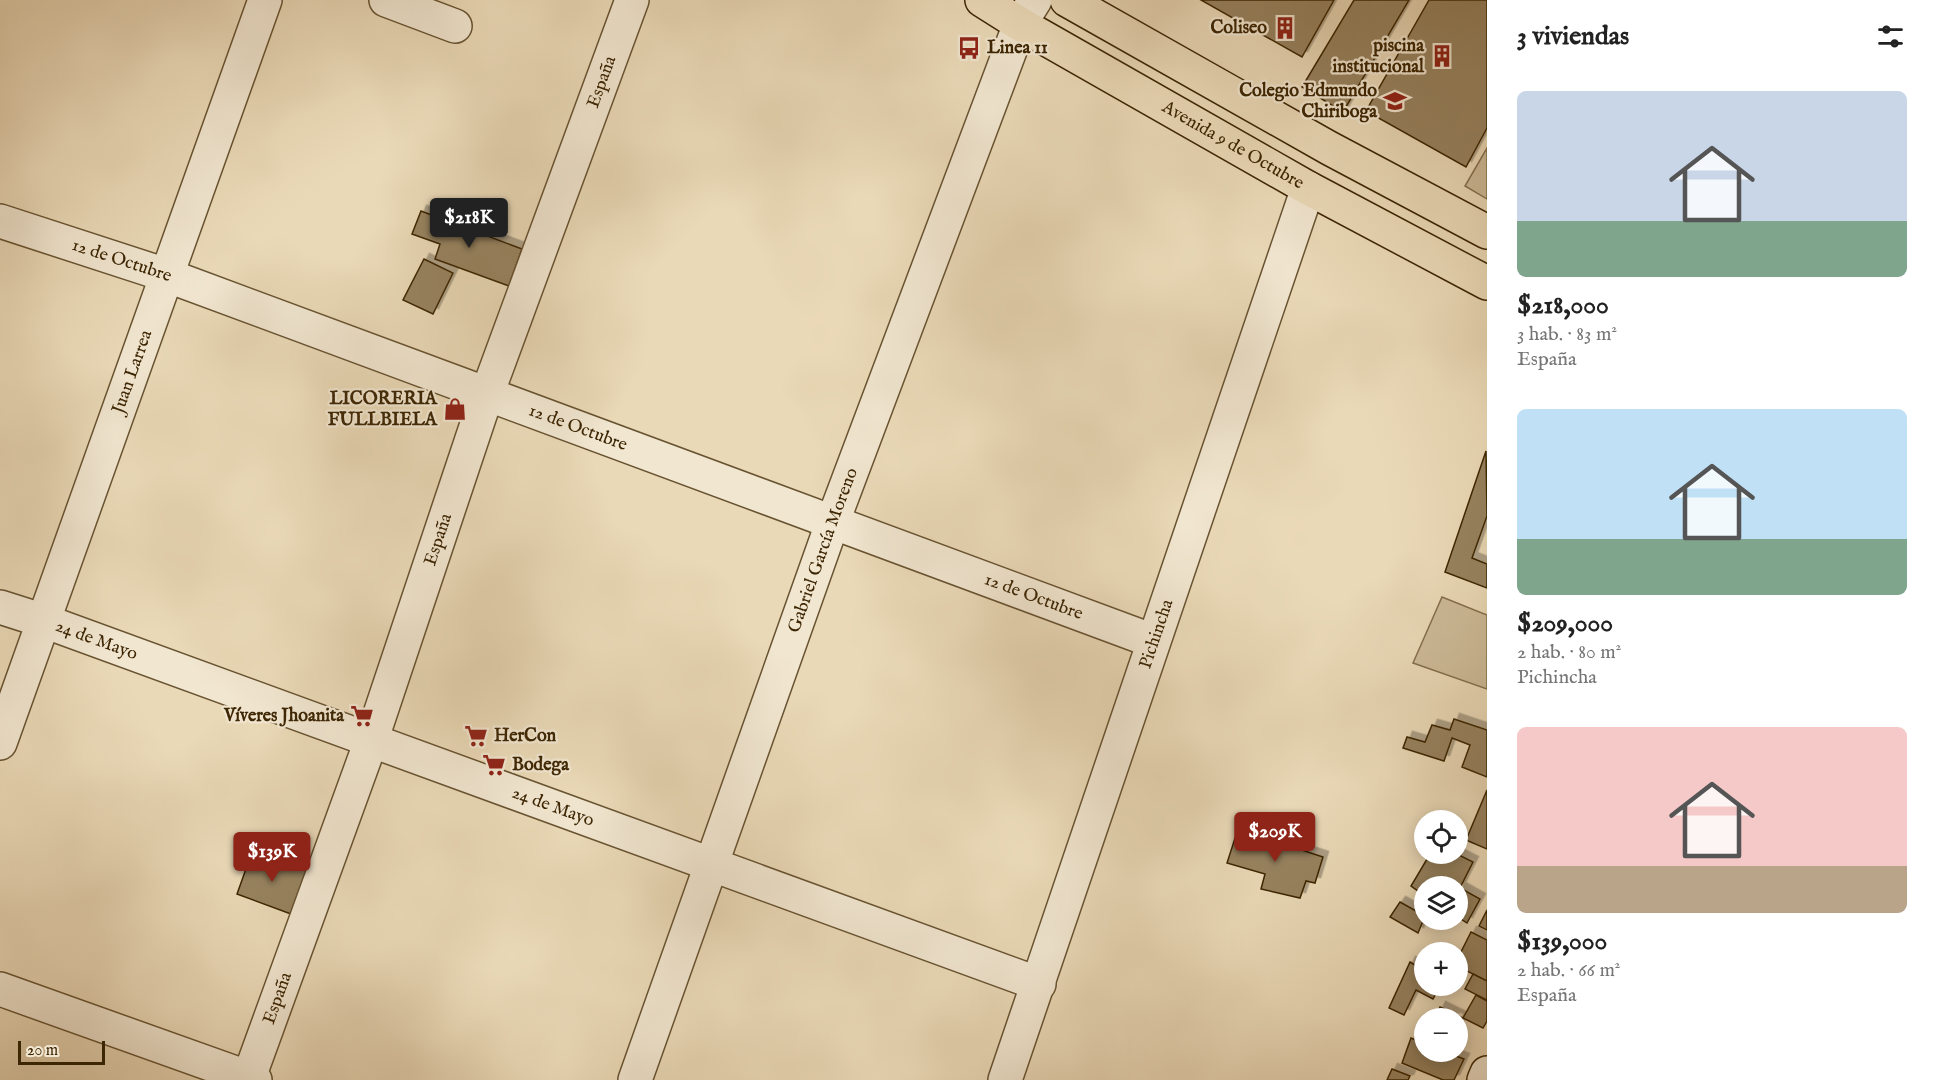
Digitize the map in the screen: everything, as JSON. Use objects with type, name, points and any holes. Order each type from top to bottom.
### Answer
[{"type":"main road","name":"Avenida 9 de Octubre","points":[[982,0],[1027,12],[1308,188],[1487,283]]},
{"type":"main road","points":[[1067,0],[1329,148],[1487,232]]},
{"type":"street","name":"Juan Larrea","points":[[0,743],[265,0]]},
{"type":"street","points":[[386,0],[455,26]]},
{"type":"street","name":"España","points":[[251,1079],[371,741],[488,394],[632,0]]},
{"type":"street","name":"Gabriel García Moreno","points":[[635,1080],[833,521],[1027,12]]},
{"type":"street","name":"Pichincha","points":[[1005,1080],[1308,188]]},
{"type":"street","name":"12 de Octubre","points":[[0,221],[166,275],[1153,641]]},
{"type":"street","name":"24 de Mayo","points":[[0,607],[44,621],[1038,984]]},
{"type":"street","points":[[0,989],[251,1079]]},
{"type":"street","points":[[1484,1080],[1487,1073]]},
{"type":"shaded area","points":[[1487,148],[1487,199],[1465,186]]},
{"type":"shaded area","points":[[1442,597],[1487,615],[1487,689],[1413,663]]},
{"type":"building","name":"Coliseo","points":[[1201,0],[1334,0],[1302,57]]},
{"type":"building","points":[[1354,0],[1409,0],[1343,112],[1302,87]]},
{"type":"building","name":"piscina institucional","points":[[1429,0],[1487,0],[1487,128],[1466,167],[1366,111]]},
{"type":"building","points":[[421,211],[522,249],[509,286],[435,259],[440,244],[412,234]]},
{"type":"building","points":[[424,259],[453,273],[433,314],[403,300]]},
{"type":"building","points":[[1486,451],[1487,516],[1472,558],[1487,564],[1487,588],[1445,572]]},
{"type":"building","points":[[1454,719],[1487,730],[1487,777],[1462,767],[1470,745],[1452,738],[1444,761],[1403,748],[1407,737],[1425,742],[1432,725],[1450,730]]},
{"type":"building","points":[[1487,790],[1487,849],[1468,841],[1468,835]]},
{"type":"building","points":[[1238,829],[1323,857],[1315,883],[1306,881],[1300,898],[1261,889],[1265,874],[1227,863]]},
{"type":"building","points":[[252,852],[307,871],[291,914],[237,894]]},
{"type":"building","points":[[1468,860],[1473,862],[1466,876],[1417,876],[1424,864],[1468,864]]},
{"type":"building","points":[[1468,892],[1480,899],[1468,921]]},
{"type":"building","points":[[1400,902],[1414,910],[1414,930],[1419,930],[1418,933],[1390,917]]},
{"type":"building","points":[[1487,910],[1487,930],[1479,926]]},
{"type":"building","points":[[1471,932],[1487,940],[1487,981],[1468,972],[1468,942],[1466,942]]},
{"type":"building","points":[[1410,962],[1414,964],[1414,994],[1404,1015],[1389,1008]]},
{"type":"building","points":[[1473,974],[1487,981],[1487,1000],[1468,990],[1468,983]]},
{"type":"building","points":[[1476,995],[1487,1001],[1487,1021],[1483,1028],[1468,1020],[1468,1009]]},
{"type":"building","points":[[1411,1038],[1414,1039],[1414,1062],[1463,1062],[1454,1080],[1443,1080],[1402,1063]]},
{"type":"building","points":[[1392,1069],[1410,1076],[1408,1080],[1387,1080]]},
{"type":"place","name":"Coliseo","points":[[1285,28]]},
{"type":"place","name":"Linea 11","points":[[969,48]]},
{"type":"place","name":"piscina institucional","points":[[1442,56]]},
{"type":"place","name":"Colegio Edmundo Chiriboga","points":[[1395,101]]},
{"type":"place","name":"LICORERIA FULLBIELA","points":[[455,409]]},
{"type":"place","name":"Víveres Jhoanita","points":[[362,716]]},
{"type":"place","name":"HerCon","points":[[476,736]]},
{"type":"place","name":"Bodega","points":[[494,765]]}]
